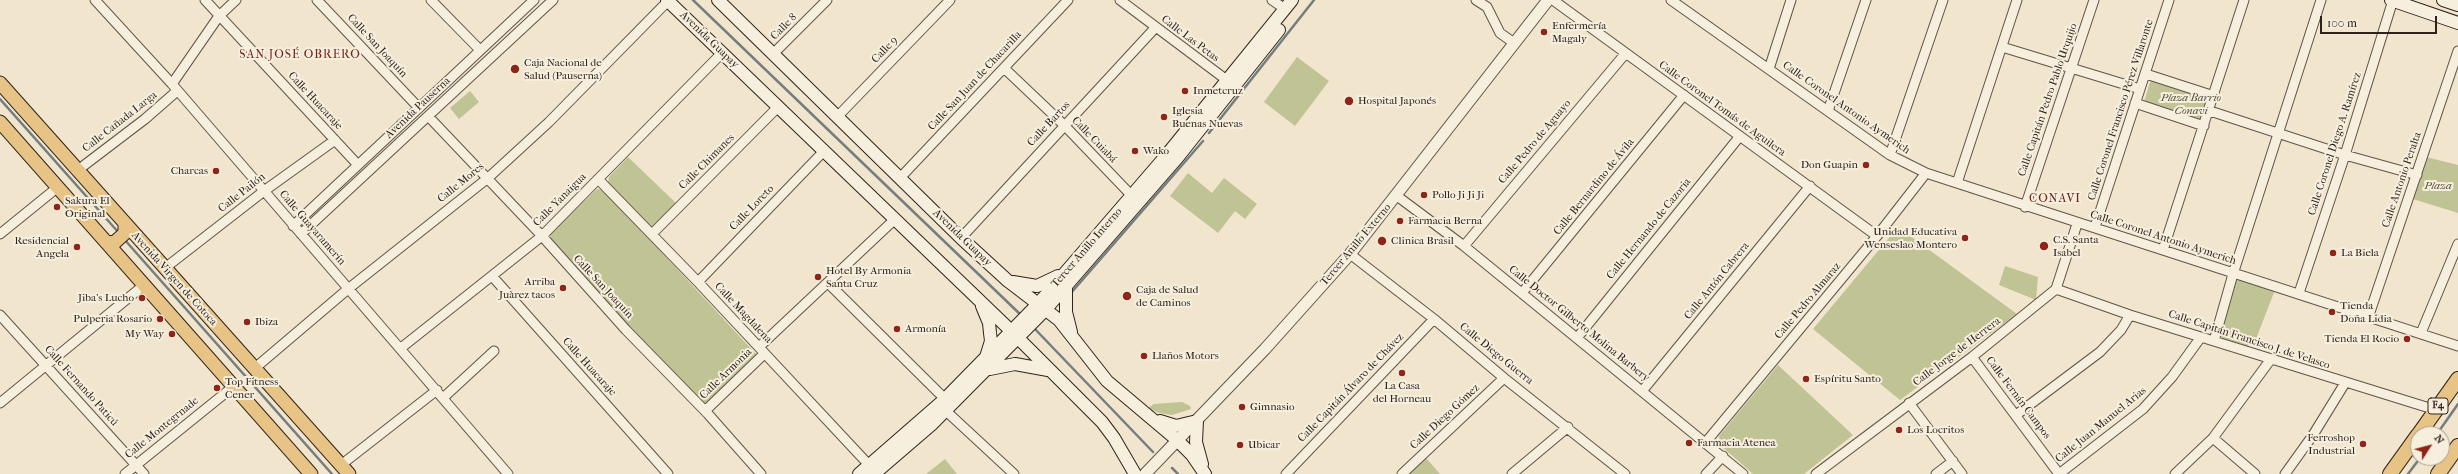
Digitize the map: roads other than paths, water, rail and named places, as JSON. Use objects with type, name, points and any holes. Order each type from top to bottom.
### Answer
[{"type":"highway","name":"F4","points":[[2424,426],[2458,379]]},
{"type":"highway","name":"F4","points":[[2390,474],[2410,445]]},
{"type":"highway","points":[[2438,474],[2458,446]]},
{"type":"main road","name":"Avenida Guapay","points":[[668,0],[894,220],[977,298],[1017,333],[1049,370],[1102,422],[1114,438],[1135,474]]},
{"type":"main road","name":"Avenida Guapay","points":[[718,0],[774,53],[961,238],[1038,310],[1059,320],[1107,381],[1150,419],[1177,440],[1204,473]]},
{"type":"main road","points":[[2392,0],[2458,23]]},
{"type":"main road","name":"Tercer Anillo Interno","points":[[1038,310],[1069,266],[1132,196],[1293,2]]},
{"type":"main road","name":"Tercer Anillo Interno","points":[[859,474],[892,458],[986,365],[1038,310],[1066,286],[1157,182],[1235,88],[1293,2]]},
{"type":"main road","points":[[1178,157],[1192,132],[1226,90],[1228,82],[1237,77],[1293,2]]},
{"type":"main road","name":"Avenida Virgen de Cotoca","points":[[0,83],[78,170],[130,234],[165,268],[345,469]]},
{"type":"main road","points":[[0,122],[114,248],[144,285],[311,474]]},
{"type":"main road","points":[[1157,182],[1155,173],[1179,145],[1184,134]]},
{"type":"main road","points":[[1084,265],[1095,242],[1131,202],[1132,196]]},
{"type":"main road","points":[[114,248],[130,234]]},
{"type":"main road","points":[[1008,281],[1037,286],[1052,280],[1069,266]]},
{"type":"main road","points":[[1066,286],[1066,312],[1072,337]]},
{"type":"main road","points":[[977,298],[986,314],[990,331],[986,365],[1015,364],[1049,370]]},
{"type":"main road","name":"Tercer Anillo Interno","points":[[946,405],[974,371],[986,365]]},
{"type":"main road","points":[[871,468],[946,405]]},
{"type":"main road","points":[[1150,419],[1176,426],[1197,421],[1196,442],[1204,473]]},
{"type":"street","name":"Calle Guayaramerín","points":[[95,0],[175,88],[293,226],[401,348],[508,474]]},
{"type":"street","name":"Calle Huacaraje","points":[[205,0],[358,165]]},
{"type":"street","name":"Calle Cañada Larga","points":[[78,170],[145,119],[175,88],[219,16],[236,0]]},
{"type":"street","name":"Calle San Joaquín","points":[[317,0],[418,108]]},
{"type":"street","points":[[431,0],[480,50]]},
{"type":"street","name":"Avenida Pauserna","points":[[293,226],[534,0]]},
{"type":"street","name":"Avenida Pauserna","points":[[301,234],[553,0]]},
{"type":"street","name":"Calle Mores","points":[[255,368],[348,289],[488,178],[548,122],[668,0]]},
{"type":"street","name":"Calle 8","points":[[774,53],[827,0]]},
{"type":"street","name":"Calle 9","points":[[838,116],[950,0]]},
{"type":"street","name":"Calle San Juan de Chacarilla","points":[[900,178],[1068,0]]},
{"type":"street","name":"Calle Las Petas","points":[[1120,0],[1228,82]]},
{"type":"street","points":[[1272,0],[1293,2]]},
{"type":"street","points":[[1476,0],[1487,7],[1500,33],[1514,43]]},
{"type":"street","name":"Tercer Anillo Externo","points":[[1145,474],[1197,421],[1350,254],[1397,196],[1548,0]]},
{"type":"street","name":"Calle Coronel Tomás de Aguilera","points":[[1553,0],[1625,54],[1810,186],[1877,236]]},
{"type":"street","name":"Calle Coronel Antonio Aymerich","points":[[1671,0],[1682,3],[1769,69],[1890,155],[1926,173],[2077,224],[2095,227],[2233,274],[2369,315],[2458,346]]},
{"type":"street","points":[[1769,69],[1791,0]]},
{"type":"street","points":[[1828,111],[1866,0]]},
{"type":"street","points":[[1890,155],[1943,0]]},
{"type":"street","points":[[1957,184],[2017,0]]},
{"type":"street","name":"Calle Capitán Pedro Pablo Urquijo","points":[[2025,207],[2094,0]]},
{"type":"street","name":"Calle Coronel Francisco Pérez Villaronte","points":[[2095,227],[2169,0]]},
{"type":"street","points":[[2163,250],[2210,111],[2244,0]]},
{"type":"street","points":[[2214,341],[2233,274],[2280,133],[2321,0]]},
{"type":"street","name":"Calle Coronel Diego A. Ramírez","points":[[2299,293],[2345,155],[2392,0]]},
{"type":"street","points":[[510,22],[519,31]]},
{"type":"street","name":"Calle Bartos","points":[[961,238],[1155,28]]},
{"type":"street","points":[[2002,47],[2140,89]]},
{"type":"street","name":"Calle Antonio Peralta","points":[[2369,315],[2458,51]]},
{"type":"street","name":"Calle Yanaigua","points":[[401,348],[542,236],[722,53]]},
{"type":"street","name":"Calle Pedro de Aguayo","points":[[1464,246],[1625,54]]},
{"type":"street","name":"Calle Cuiabá","points":[[1004,68],[1064,125],[1132,196]]},
{"type":"street","points":[[2146,74],[2214,96]]},
{"type":"street","name":"Calle Bernardino de Ávila","points":[[1522,293],[1684,96]]},
{"type":"street","points":[[2135,103],[2204,126]]},
{"type":"street","name":"Calle Chimanes","points":[[652,234],[778,107]]},
{"type":"street","points":[[2210,111],[2345,155],[2417,176]]},
{"type":"street","name":"Calle San Joaquín","points":[[428,116],[542,236],[626,330],[705,411],[761,474]]},
{"type":"street","points":[[400,126],[408,135]]},
{"type":"street","name":"Calle Hernando de Cazoria","points":[[1577,338],[1740,136]]},
{"type":"street","name":"Calle Pailón","points":[[165,268],[264,191],[335,140]]},
{"type":"street","name":"Calle Loreto","points":[[698,282],[824,151]]},
{"type":"street","name":"Calle Pedro Almaraz","points":[[1706,442],[1877,236],[1926,173]]},
{"type":"street","name":"Calle Magdalena","points":[[598,180],[698,282],[871,468]]},
{"type":"street","name":"Calle Antón Cabrera","points":[[1643,390],[1810,186]]},
{"type":"street","points":[[0,234],[58,187]]},
{"type":"street","name":"Calle Doctor Gilberto Molina Barbery","points":[[1397,196],[1464,246],[1643,390],[1743,474]]},
{"type":"street","name":"Calle Armonia","points":[[705,411],[828,283],[894,220]]},
{"type":"street","points":[[2056,289],[2077,224]]},
{"type":"street","points":[[2421,333],[2458,244]]},
{"type":"street","name":"Calle Diego Guerra","points":[[1350,254],[1434,319],[1504,378],[1568,426],[1624,474]]},
{"type":"street","name":"Calle Huacaraje","points":[[492,276],[668,474]]},
{"type":"street","points":[[828,283],[1014,474]]},
{"type":"street","points":[[0,403],[144,285]]},
{"type":"street","name":"Calle Capitán Francisco J. de Velasco","points":[[2056,289],[2130,315],[2436,410]]},
{"type":"street","name":"Calle Jorge de Herrera","points":[[1816,474],[1972,357],[2056,289]]},
{"type":"street","name":"Calle Fernando Paticú","points":[[0,315],[144,474]]},
{"type":"street","points":[[2016,415],[2100,352],[2121,330],[2130,315]]},
{"type":"street","name":"Calle Capitán Álvaro de Chávez","points":[[1286,474],[1434,319]]},
{"type":"street","name":"Calle Juan Manuel Arias","points":[[2059,474],[2143,409],[2172,377],[2201,337]]},
{"type":"street","points":[[443,398],[494,351]]},
{"type":"street","name":"Calle Fernán Campos","points":[[1972,357],[2059,474]]},
{"type":"street","points":[[2175,474],[2214,438],[2271,359]]},
{"type":"street","name":"Calle Diego Gómez","points":[[1402,474],[1504,378]]},
{"type":"street","points":[[2285,474],[2313,435],[2345,383]]},
{"type":"street","name":"Calle Montegrnade","points":[[125,474],[234,386]]},
{"type":"street","points":[[345,469],[436,390]]},
{"type":"street","points":[[1909,403],[1962,474]]},
{"type":"street","points":[[1512,474],[1568,426]]},
{"type":"street","points":[[2214,438],[2255,474]]},
{"type":"street","points":[[1706,474],[1722,456]]},
{"type":"street","points":[[1936,474],[1953,462]]},
{"type":"waterway","points":[[693,0],[1022,316]]},
{"type":"waterway","points":[[1209,133],[1314,0]]},
{"type":"waterway","points":[[0,99],[119,233]]},
{"type":"waterway","points":[[1071,293],[1203,141]]},
{"type":"waterway","points":[[124,239],[332,474]]},
{"type":"waterway","points":[[1034,328],[1153,452]]},
{"type":"waterway","points":[[2443,426],[2458,404]]},
{"type":"waterway","points":[[2408,474],[2414,466]]},
{"type":"waterway","points":[[1172,468],[1178,474]]},
{"type":"place","name":"Enfermería Magaly","points":[[1544,32]]},
{"type":"place","name":"Caja Nacional de Salud (Pauserna)","points":[[515,69]]},
{"type":"place","name":"Inmetcruz","points":[[1185,91]]},
{"type":"place","name":"Hospital Japonés","points":[[1349,101]]},
{"type":"place","name":"Iglesia Buenas Nuevas","points":[[1164,117]]},
{"type":"place","name":"Wako","points":[[1135,151]]},
{"type":"place","name":"Don Guapin","points":[[1866,165]]},
{"type":"place","name":"Charcas","points":[[216,171]]},
{"type":"place","name":"Pollo Ji Ji Ji","points":[[1424,195]]},
{"type":"place","name":"Sakura El Original","points":[[57,207]]},
{"type":"place","name":"Farmacia Berna","points":[[1400,221]]},
{"type":"place","name":"Unidad Educativa Wenseslao Montero","points":[[1965,238]]},
{"type":"place","name":"Clinica Brasil","points":[[1382,241]]},
{"type":"place","name":"C.S. Santa Isabel","points":[[2044,246]]},
{"type":"place","name":"Residencial Angela","points":[[77,247]]},
{"type":"place","name":"La Biela","points":[[2333,253]]},
{"type":"place","name":"Hotel By Armonia Santa Cruz","points":[[818,277]]},
{"type":"place","name":"Arriba Juàrez tacos","points":[[563,288]]},
{"type":"place","name":"Caja de Salud de Caminos","points":[[1127,296]]},
{"type":"place","name":"Jiba's Lucho","points":[[142,298]]},
{"type":"place","name":"Tienda Doña Lidia","points":[[2332,312]]},
{"type":"place","name":"Pulperia Rosario","points":[[160,319]]},
{"type":"place","name":"Ibiza","points":[[247,322]]},
{"type":"place","name":"Armonía","points":[[897,329]]},
{"type":"place","name":"My Way","points":[[172,334]]},
{"type":"place","name":"Tienda El Rocio","points":[[2407,339]]},
{"type":"place","name":"Llaños Motors","points":[[1144,356]]},
{"type":"place","name":"La Casa del Horneau","points":[[1402,373]]},
{"type":"place","name":"Espíritu Santo","points":[[1806,379]]},
{"type":"place","name":"Top Fitness Cener","points":[[217,388]]},
{"type":"place","name":"Gimnasio","points":[[1242,407]]},
{"type":"place","name":"Los Locritos","points":[[1899,430]]},
{"type":"place","name":"Farmacia Atenea","points":[[1689,443]]},
{"type":"place","name":"Ferroshop Industrial","points":[[2363,444]]},
{"type":"place","name":"Ubicar","points":[[1240,445]]},
{"type":"district","name":"SAN JOSÉ OBRERO","points":[[300,55]]},
{"type":"district","name":"CONAVI","points":[[2055,199]]},
{"type":"park label","name":"Plaza Barrio Conavi","points":[[2191,104]]},
{"type":"park label","name":"Plaza","points":[[2438,186]]}]
